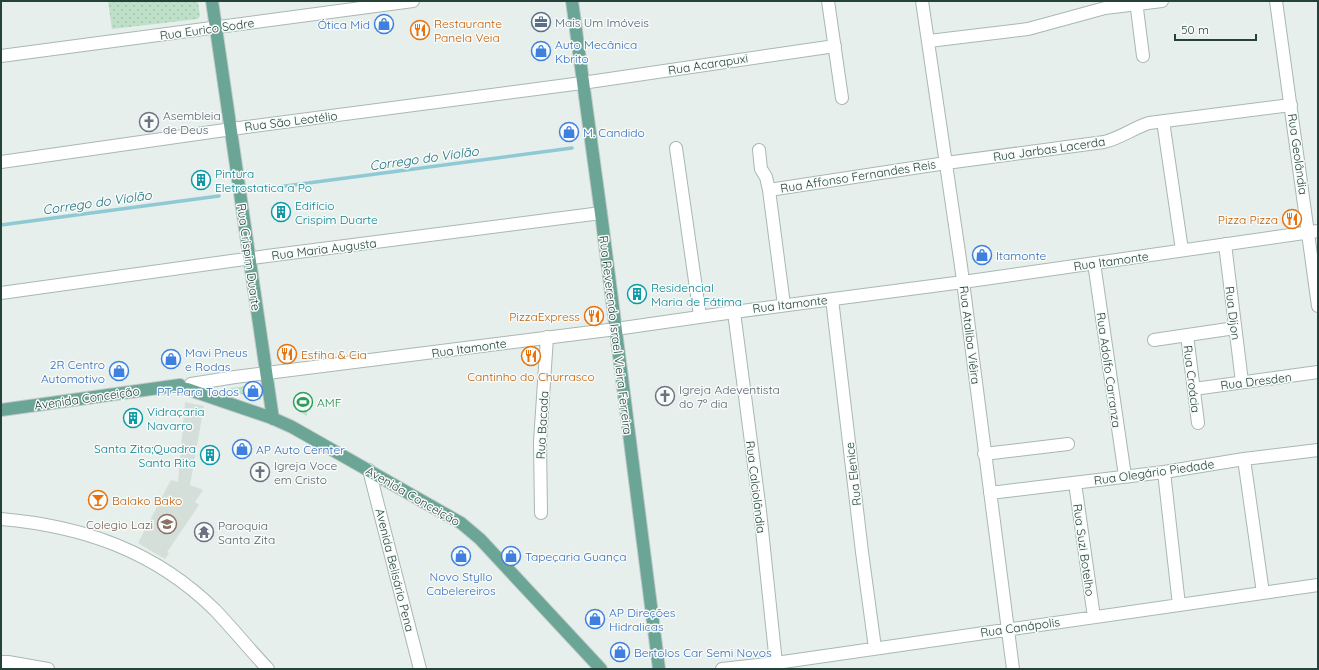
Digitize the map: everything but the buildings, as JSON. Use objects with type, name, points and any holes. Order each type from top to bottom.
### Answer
[{"type":"main road","name":"Rua Crispim Duarte","points":[[212,1],[273,418]]},
{"type":"main road","name":"Rua Reverendo Israel Vieira Ferreira","points":[[572,1],[582,83],[601,213],[659,669]]},
{"type":"main road","name":"Avenida Conceição","points":[[1,410],[191,384],[258,406],[265,410],[273,418]]},
{"type":"main road","name":"Avenida Conceição","points":[[173,386],[187,389],[273,418],[292,427],[461,522],[480,539],[601,669]]},
{"type":"street","name":"Rua Eurico Sodre","points":[[1,56],[413,1]]},
{"type":"street","points":[[828,1],[842,98]]},
{"type":"street","name":"Rua Ataliba Viêira","points":[[922,1],[963,282],[984,454],[1013,669]]},
{"type":"street","points":[[929,41],[1028,29],[1066,20],[1096,10],[1136,3],[1162,1]]},
{"type":"street","name":"Rua Geolândia","points":[[1276,1],[1291,105],[1313,232],[1318,306]]},
{"type":"street","points":[[1136,3],[1143,56]]},
{"type":"street","name":"Rua Acarapuxi","points":[[582,83],[835,46]]},
{"type":"street","name":"Rua São Leotélio","points":[[1,162],[230,129],[582,83]]},
{"type":"street","name":"Rua Jarbas Lacerda","points":[[946,163],[1104,142],[1116,139],[1149,123],[1291,105]]},
{"type":"street","points":[[1163,122],[1182,250]]},
{"type":"street","points":[[676,148],[700,316]]},
{"type":"street","points":[[759,150],[761,169],[766,177],[769,190],[784,305]]},
{"type":"street","name":"Rua Affonso Fernandes Reis","points":[[769,190],[946,163]]},
{"type":"street","name":"Rua Maria Augusta","points":[[1,293],[249,258],[601,213]]},
{"type":"street","name":"Rua Itamonte","points":[[191,384],[963,282],[1313,232]]},
{"type":"street","name":"Rua Dijon","points":[[1224,244],[1242,382]]},
{"type":"street","name":"Rua Adolfo Carranza","points":[[1094,263],[1125,476]]},
{"type":"street","name":"Rua Elenice","points":[[832,299],[875,648]]},
{"type":"street","name":"Rua Calciolândia","points":[[734,312],[760,511],[776,663]]},
{"type":"street","points":[[1154,340],[1235,328]]},
{"type":"street","name":"Rua Croácia","points":[[1187,335],[1198,423]]},
{"type":"street","name":"Rua Bacada","points":[[541,513],[540,442],[548,337]]},
{"type":"street","name":"Rua Dresden","points":[[1194,389],[1318,372]]},
{"type":"street","points":[[984,454],[1068,444]]},
{"type":"street","name":"Rua Olegário Piedade","points":[[990,493],[1164,472],[1244,458],[1318,450]]},
{"type":"street","points":[[1244,458],[1263,593]]},
{"type":"street","name":"Avenida Belisário Pena","points":[[369,470],[420,669]]},
{"type":"street","points":[[1164,472],[1180,605]]},
{"type":"street","name":"Rua Suzi Botelho","points":[[1075,483],[1094,617]]},
{"type":"street","points":[[1,519],[26,521],[65,528],[105,540],[145,558],[182,582],[214,610],[268,669]]},
{"type":"street","name":"Rua Canápolis","points":[[722,669],[776,663],[1318,585]]},
{"type":"street","points":[[1,662],[48,669]]},
{"type":"shaded area","name":"Colegio Lazi","points":[[185,402],[204,406],[190,485],[203,490],[195,502],[199,505],[167,552],[169,553],[165,559],[138,543],[171,480],[178,482]]},
{"type":"green space","points":[[108,1],[198,1],[200,16],[198,19],[112,29]]},
{"type":"green space","points":[[259,384],[261,400],[225,389]]},
{"type":"green space","name":"AMF","points":[[299,392],[306,392],[307,416],[300,412]]},
{"type":"waterway","name":"Corrego do Violão","points":[[278,187],[572,148]]},
{"type":"waterway","name":"Corrego do Violão","points":[[1,225],[219,196]]},
{"type":"place","name":"Mais Um Imóveis","points":[[541,22]]},
{"type":"place","name":"Ótica Mid","points":[[384,24]]},
{"type":"place","name":"Restaurante Panela Veia","points":[[420,30]]},
{"type":"place","name":"Auto Mecânica Kbrito","points":[[541,51]]},
{"type":"place","name":"Asembleia de Deus","points":[[149,122]]},
{"type":"place","name":"M. Candido","points":[[569,132]]},
{"type":"place","name":"Pintura Eletrostatica a Po","points":[[201,180]]},
{"type":"place","name":"Edifício Crispim Duarte","points":[[281,212]]},
{"type":"place","name":"Pizza Pizza","points":[[1292,219]]},
{"type":"place","name":"Itamonte","points":[[982,255]]},
{"type":"place","name":"Residencial Maria de Fátima","points":[[637,294]]},
{"type":"place","name":"PizzaExpress","points":[[594,316]]},
{"type":"place","name":"Esfiha & Cia","points":[[287,354]]},
{"type":"place","name":"Cantinho do Churrasco","points":[[531,356]]},
{"type":"place","name":"Mavi Pneus e Rodas","points":[[171,359]]},
{"type":"place","name":"2R Centro Automotivo","points":[[119,371]]},
{"type":"place","name":"PT-Para Todos","points":[[253,391]]},
{"type":"place","name":"Igreja Adeventista do 7º dia","points":[[665,396]]},
{"type":"place","name":"AMF","points":[[303,402]]},
{"type":"place","name":"Vidraçaria Navarro","points":[[133,418]]},
{"type":"place","name":"AP Auto Cernter","points":[[242,449]]},
{"type":"place","name":"Santa Zita;Quadra Santa Rita","points":[[210,455]]},
{"type":"place","name":"Igreja Voce em Cristo","points":[[260,472]]},
{"type":"place","name":"Balako Bako","points":[[98,500]]},
{"type":"place","name":"Colegio Lazi","points":[[167,524]]},
{"type":"place","name":"Paroquia Santa Zita","points":[[204,532]]},
{"type":"place","name":"Novo Styllo Cabelereiros","points":[[461,556]]},
{"type":"place","name":"Tapeçaria Guança","points":[[511,556]]},
{"type":"place","name":"AP Direções Hidralicas","points":[[595,619]]},
{"type":"place","name":"Bertolos Car Semi Novos","points":[[620,652]]}]
